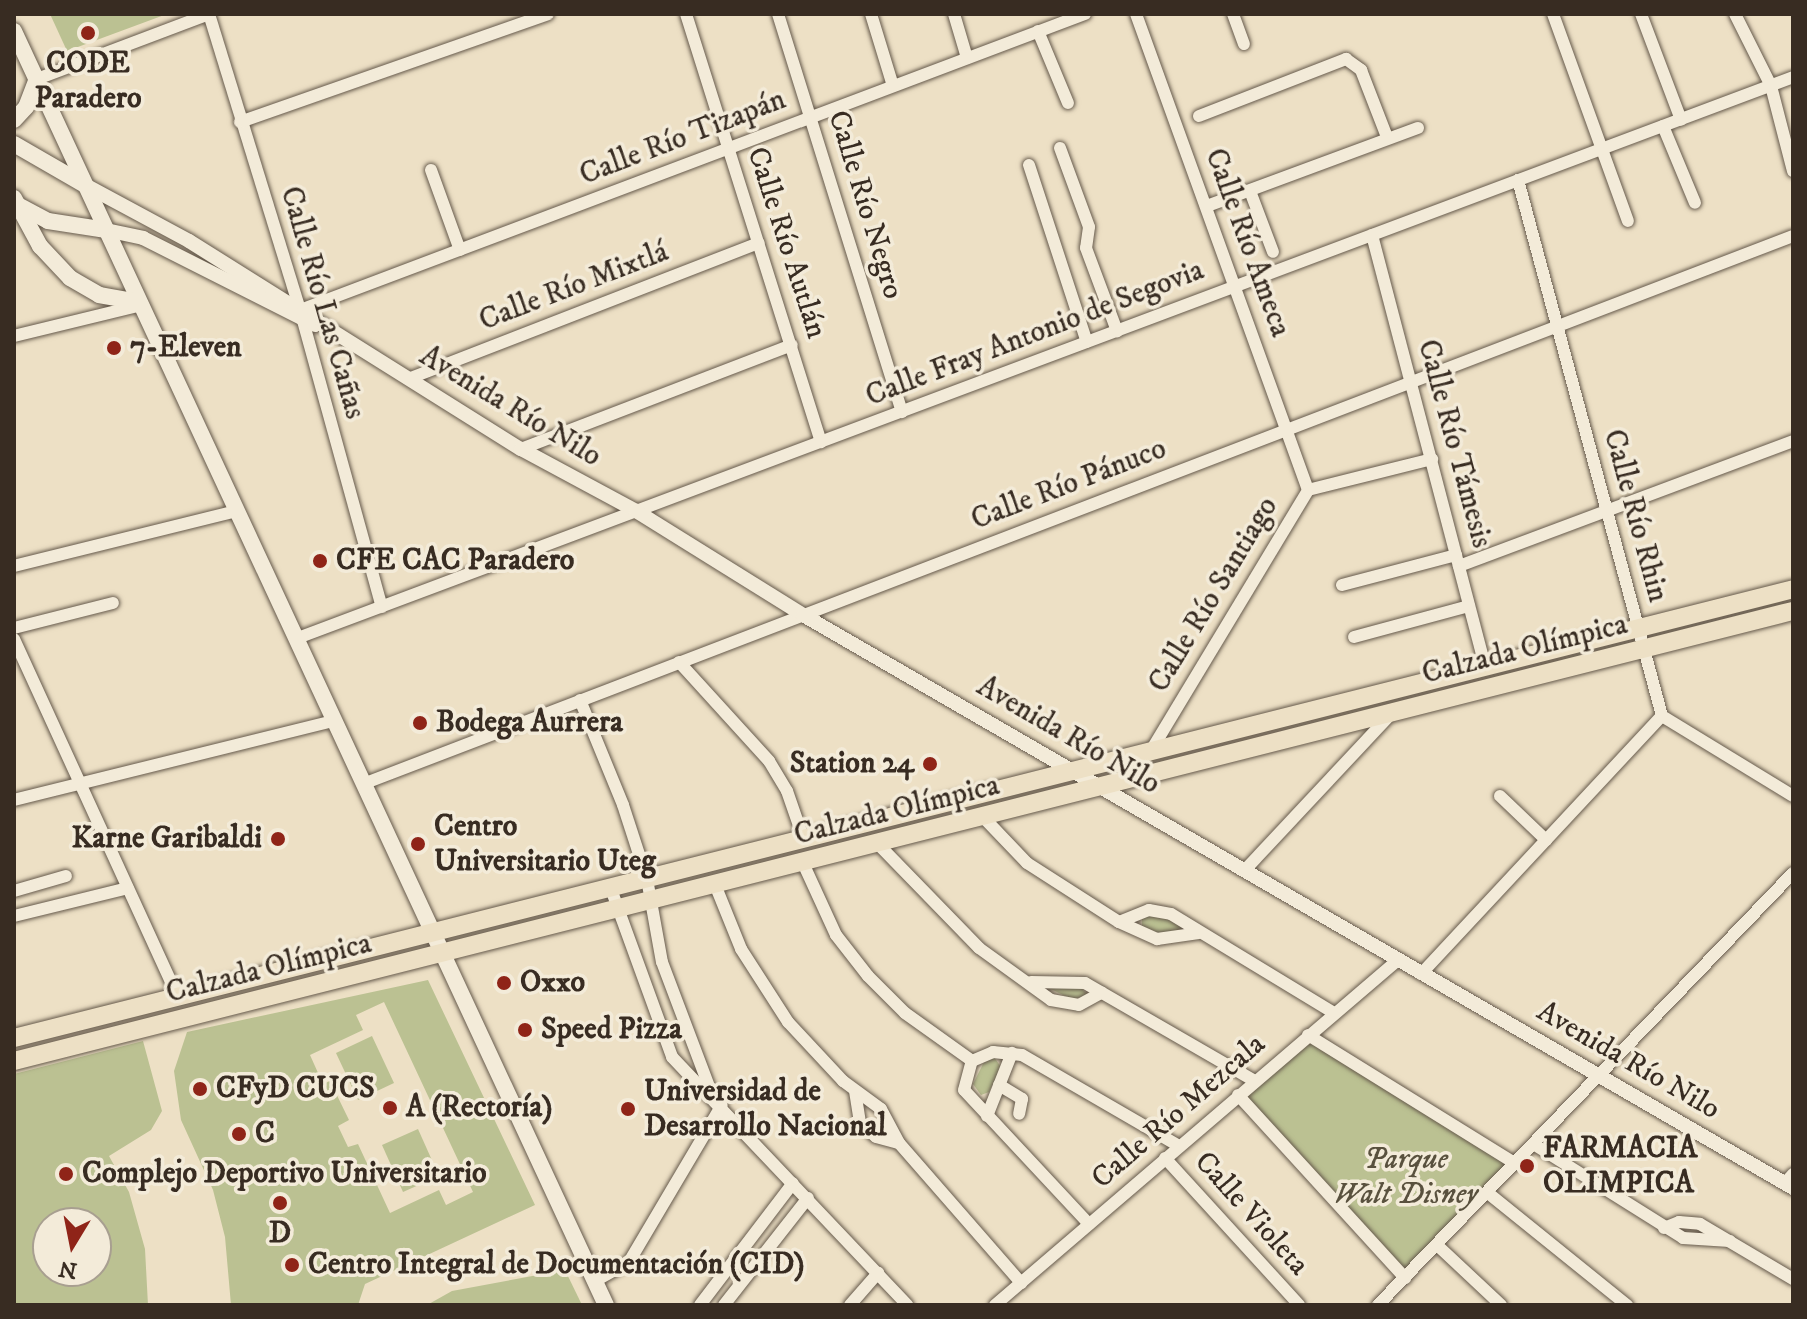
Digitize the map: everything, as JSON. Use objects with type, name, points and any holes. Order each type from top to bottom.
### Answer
[{"type":"main road","points":[[14,31],[606,1305]]},
{"type":"main road","points":[[14,120],[37,79]]},
{"type":"main road","name":"Avenida Río Nilo","points":[[14,144],[85,185]]},
{"type":"main road","points":[[15,202],[40,246],[70,278],[99,295],[140,303]]},
{"type":"main road","name":"Avenida Río Nilo","points":[[15,202],[48,221],[106,230]]},
{"type":"main road","name":"Calzada Olímpica","points":[[14,1038],[1078,772],[1485,665],[1793,589]]},
{"type":"main road","name":"Calzada Olímpica","points":[[14,1061],[985,819],[1793,611]]},
{"type":"street","points":[[37,79],[209,14]]},
{"type":"street","name":"Calle Río Las Cañas","points":[[209,14],[301,317],[382,607]]},
{"type":"street","points":[[240,122],[548,14]]},
{"type":"street","name":"Calle Río Autlán","points":[[686,14],[821,442]]},
{"type":"street","name":"Calle Río Negro","points":[[778,14],[902,412]]},
{"type":"street","points":[[871,14],[893,86]]},
{"type":"street","points":[[954,14],[967,58]]},
{"type":"street","name":"Calle Río Tizapán","points":[[301,317],[460,250],[1038,31],[1059,18],[1085,14]]},
{"type":"street","name":"Calle Río Ameca","points":[[1136,14],[1308,490]]},
{"type":"street","points":[[1233,14],[1244,44]]},
{"type":"street","points":[[1553,14],[1628,221]]},
{"type":"street","points":[[1641,14],[1681,120]]},
{"type":"street","points":[[1735,14],[1771,86],[1793,171]]},
{"type":"street","points":[[1038,31],[1068,103]]},
{"type":"street","points":[[1199,116],[1346,59],[1361,70],[1387,137]]},
{"type":"street","points":[[1791,78],[1793,64]]},
{"type":"street","name":"Calle Fray Antonio de Segovia","points":[[295,639],[1791,78]]},
{"type":"street","points":[[1663,126],[1695,203]]},
{"type":"street","points":[[1207,206],[1418,128]]},
{"type":"street","points":[[1060,148],[1089,227],[1086,248],[1117,331]]},
{"type":"street","points":[[1029,165],[1087,342]]},
{"type":"street","points":[[431,170],[460,250]]},
{"type":"street","name":"Calle Río Rhin","points":[[1518,180],[1662,716]]},
{"type":"street","name":"Avenida Río Nilo","points":[[85,185],[301,317]]},
{"type":"street","points":[[1250,191],[1273,252]]},
{"type":"street","name":"Avenida Río Nilo","points":[[106,230],[143,238],[319,326],[521,449],[636,511],[803,615],[1600,1077],[1790,1181]]},
{"type":"street","name":"Calle Río Támesis","points":[[1372,235],[1485,665]]},
{"type":"street","name":"Calle Río Pánuco","points":[[363,784],[1793,236]]},
{"type":"street","name":"Calle Río Mixtlá","points":[[408,379],[759,243]]},
{"type":"street","points":[[14,336],[140,303]]},
{"type":"street","points":[[521,449],[792,345]]},
{"type":"street","points":[[1342,585],[1458,561],[1607,511],[1793,441]]},
{"type":"street","name":"Calle Río Santiago","points":[[1149,754],[1308,490],[1432,459]]},
{"type":"street","points":[[14,566],[237,511]]},
{"type":"street","points":[[14,628],[113,603]]},
{"type":"street","points":[[1354,637],[1469,606]]},
{"type":"street","points":[[14,639],[178,997]]},
{"type":"street","points":[[679,662],[774,768],[804,840]]},
{"type":"street","points":[[580,700],[647,879],[648,903],[679,1015],[712,1094]]},
{"type":"street","points":[[1244,871],[1391,714]]},
{"type":"street","points":[[1421,974],[1662,716],[1793,796]]},
{"type":"street","points":[[14,800],[334,721]]},
{"type":"street","points":[[1500,796],[1546,840]]},
{"type":"street","points":[[985,819],[1027,863],[1119,922],[1157,939],[1199,933]]},
{"type":"street","points":[[878,844],[970,940],[1064,1004],[1079,1005],[1102,992]]},
{"type":"street","points":[[803,863],[836,935],[868,976],[905,1013],[972,1061]]},
{"type":"street","points":[[1378,1305],[1793,873]]},
{"type":"street","points":[[14,891],[66,876]]},
{"type":"street","points":[[716,887],[724,915],[766,991],[816,1055],[855,1091],[881,1109],[899,1143],[1021,1283]]},
{"type":"street","points":[[14,898],[16,916],[128,888]]},
{"type":"street","points":[[611,889],[672,1057],[686,1075],[712,1094],[907,1305]]},
{"type":"street","points":[[1119,922],[1155,909],[1334,1013]]},
{"type":"street","name":"Calle Río Mezcala","points":[[995,1305],[1398,960]]},
{"type":"street","points":[[1031,982],[1069,979],[1102,992],[1255,1081]]},
{"type":"street","points":[[1308,1035],[1516,1164]]},
{"type":"street","points":[[987,1116],[1012,1053],[987,1053],[972,1061],[964,1090],[987,1116],[1089,1224]]},
{"type":"street","name":"Calle Violeta","points":[[1012,1053],[1179,1146]]},
{"type":"street","points":[[999,1085],[1022,1099],[1019,1114]]},
{"type":"street","points":[[855,1091],[860,1123],[876,1137],[899,1143]]},
{"type":"street","points":[[1238,1095],[1405,1278]]},
{"type":"street","points":[[595,1281],[629,1262],[722,1105]]},
{"type":"street","points":[[1535,1145],[1664,1228],[1696,1242],[1730,1241]]},
{"type":"street","name":"Calle Violeta","points":[[1165,1158],[1299,1305]]},
{"type":"street","points":[[700,1305],[793,1183]]},
{"type":"street","points":[[1488,1193],[1627,1305]]},
{"type":"street","points":[[724,1305],[808,1198]]},
{"type":"street","points":[[1664,1228],[1693,1222],[1793,1279]]},
{"type":"street","points":[[1437,1245],[1501,1305]]},
{"type":"street","points":[[850,1305],[878,1273]]},
{"type":"green space","name":"CODE Paradero","points":[[50,14],[167,14],[67,51]]},
{"type":"green space","points":[[1156,910],[1184,927],[1182,930],[1161,934],[1142,926],[1142,918]]},
{"type":"green space","points":[[428,980],[535,1205],[365,1284],[358,1305],[231,1305],[225,1237],[213,1190],[181,1120],[174,1071],[187,1032]],"holes":[[[384,1002],[473,1192],[446,1205],[439,1190],[390,1213],[358,1144],[348,1147],[338,1126],[349,1120],[330,1081],[323,1084],[310,1055],[363,1030],[356,1015]]]},
{"type":"green space","points":[[1045,986],[1079,986],[1087,994],[1073,1000]]},
{"type":"green space","name":"Parque Walt Disney","points":[[1308,1035],[1516,1164],[1405,1278],[1238,1095]]},
{"type":"green space","points":[[372,1036],[394,1083],[358,1100],[336,1053]]},
{"type":"green space","name":"Complejo Deportivo Universitario","points":[[143,1041],[162,1111],[151,1130],[109,1156],[129,1192],[145,1249],[148,1305],[14,1305],[14,1074]]},
{"type":"green space","points":[[994,1057],[1001,1067],[989,1092],[981,1095],[973,1084],[985,1060]]},
{"type":"green space","points":[[418,1129],[439,1176],[403,1192],[382,1145]]},
{"type":"green space","points":[[565,1270],[582,1305],[427,1305],[452,1291]]},
{"type":"place","name":"CODE Paradero","points":[[88,33]]},
{"type":"place","name":"7-Eleven","points":[[114,348]]},
{"type":"place","name":"CFE CAC Paradero","points":[[320,561]]},
{"type":"place","name":"Bodega Aurrera","points":[[420,723]]},
{"type":"place","name":"Station 24","points":[[930,764]]},
{"type":"place","name":"Karne Garibaldi","points":[[278,839]]},
{"type":"place","name":"Centro Universitario Uteg","points":[[418,844]]},
{"type":"place","name":"Oxxo","points":[[504,983]]},
{"type":"place","name":"Speed Pizza","points":[[525,1030]]},
{"type":"place","name":"CFyD CUCS","points":[[200,1089]]},
{"type":"place","name":"A (Rectoría)","points":[[390,1108]]},
{"type":"place","name":"Universidad de Desarrollo Nacional","points":[[628,1109]]},
{"type":"place","name":"C","points":[[239,1134]]},
{"type":"place","name":"FARMACIA OLIMPICA","points":[[1527,1166]]},
{"type":"place","name":"Complejo Deportivo Universitario","points":[[66,1174]]},
{"type":"place","name":"D","points":[[280,1203]]},
{"type":"place","name":"Centro Integral de Documentación (CID)","points":[[292,1265]]}]
